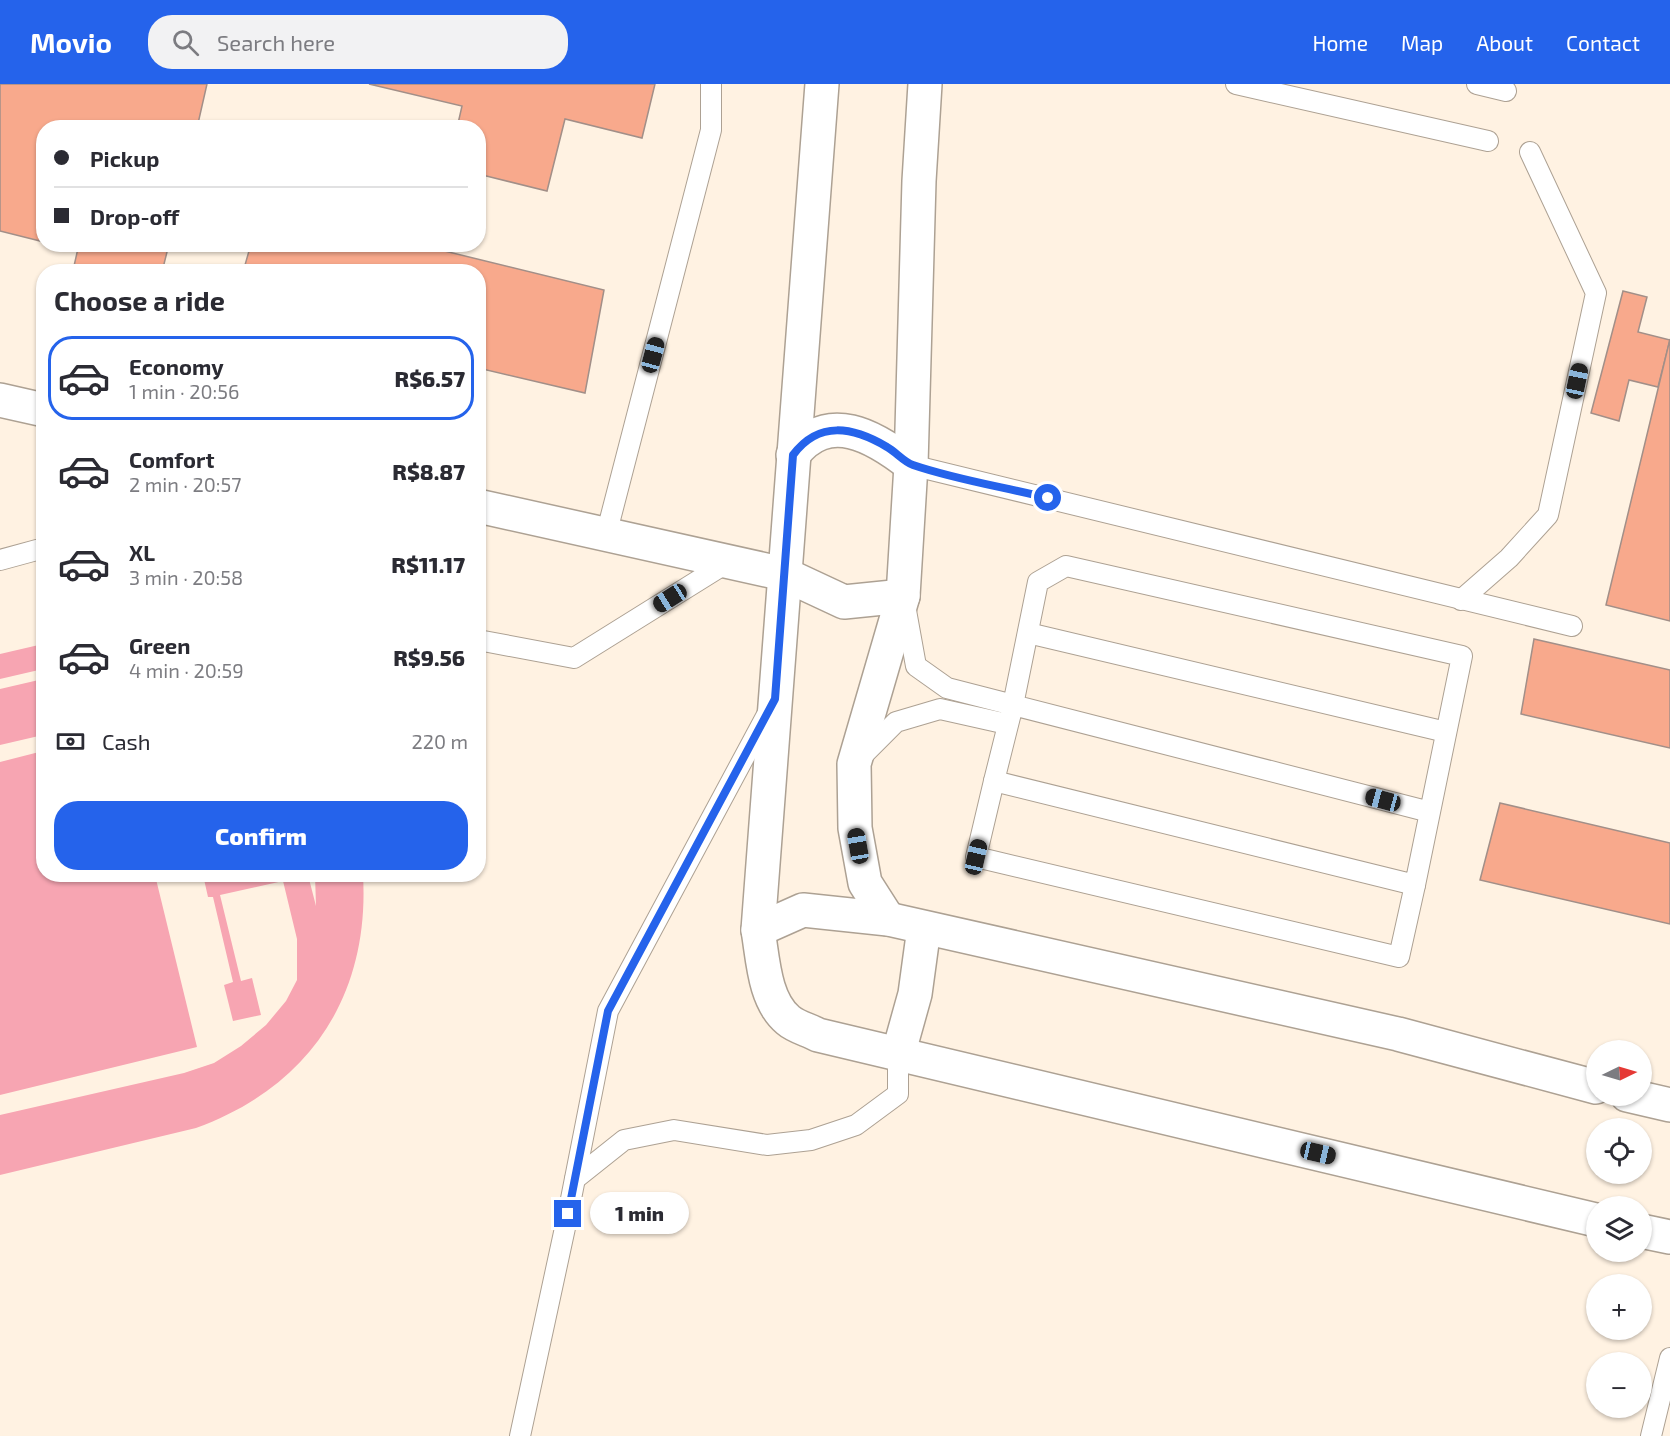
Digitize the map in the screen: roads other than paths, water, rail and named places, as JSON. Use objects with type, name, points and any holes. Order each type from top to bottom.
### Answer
[{"type":"street","points":[[822,84],[758,930],[771,993],[788,1021],[818,1035],[1586,1218]]},
{"type":"street","points":[[888,920],[865,883],[855,828],[854,764],[903,596],[911,465],[919,181],[925,84]]},
{"type":"street","points":[[0,400],[36,408]]},
{"type":"street","points":[[793,455],[800,446],[819,432],[840,430],[857,433],[888,447],[911,465]]},
{"type":"street","points":[[486,509],[784,574],[844,602],[903,596]]},
{"type":"street","points":[[758,930],[803,910],[888,920],[1398,1034],[1586,1084]]},
{"type":"street","points":[[898,1054],[915,994],[924,928]]},
{"type":"street","points":[[1652,1101],[1670,1105]]},
{"type":"street","points":[[1652,1233],[1670,1237]]},
{"type":"lane","points":[[606,535],[711,130],[711,84]]},
{"type":"lane","points":[[1236,84],[1488,141]]},
{"type":"lane","points":[[1478,84],[1506,91]]},
{"type":"lane","points":[[1461,600],[1509,558],[1548,515],[1596,293],[1530,152]]},
{"type":"lane","points":[[911,465],[1572,626]]},
{"type":"lane","points":[[0,560],[36,550]]},
{"type":"lane","points":[[486,642],[574,658],[728,561]]},
{"type":"lane","points":[[1066,566],[1462,656],[1399,957],[976,857],[1006,724],[1013,705],[1038,582],[1066,566]]},
{"type":"lane","points":[[903,596],[916,666],[947,688],[1430,812]]},
{"type":"lane","points":[[1028,633],[1446,732]]},
{"type":"lane","points":[[520,1436],[608,1011],[775,699]]},
{"type":"lane","points":[[854,764],[896,722],[940,709],[1006,724]]},
{"type":"lane","points":[[994,781],[1415,885]]},
{"type":"lane","points":[[575,1179],[624,1140],[674,1130],[767,1145],[811,1140],[856,1125],[898,1094],[898,1054]]},
{"type":"lane","points":[[1652,1436],[1670,1358]]}]
